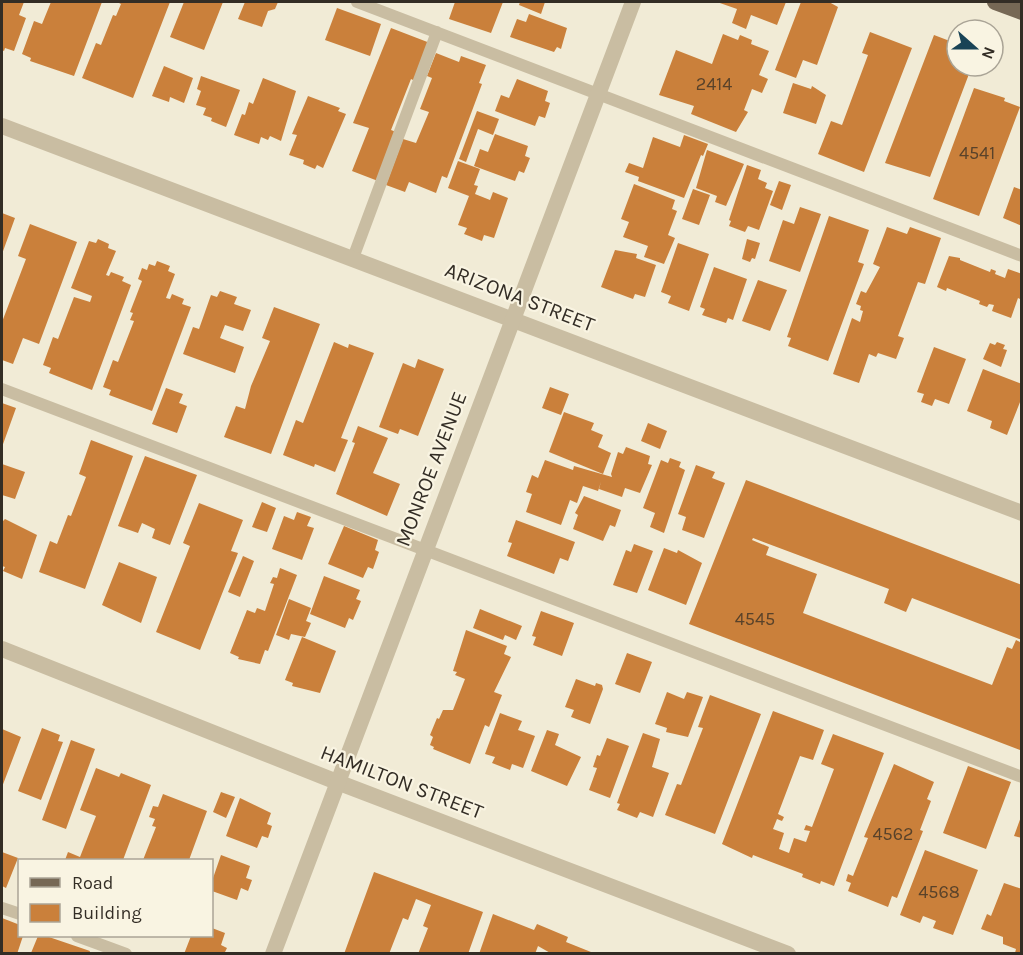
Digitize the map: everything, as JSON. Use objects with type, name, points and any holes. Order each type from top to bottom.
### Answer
[{"type":"main road","points":[[995,2],[1022,12]]},
{"type":"street","name":"MONROE AVENUE","points":[[273,954],[633,2]]},
{"type":"street","name":"ARIZONA STREET","points":[[2,126],[1022,513]]},
{"type":"street","name":"HAMILTON STREET","points":[[2,649],[337,782],[788,954]]},
{"type":"lane","points":[[357,2],[1022,256]]},
{"type":"lane","points":[[353,258],[437,32]]},
{"type":"lane","points":[[2,389],[1022,777]]},
{"type":"lane","points":[[2,908],[18,913]]},
{"type":"lane","points":[[80,937],[126,954]]},
{"type":"building","points":[[2,2],[24,2],[19,15],[26,18],[14,51],[5,48],[4,51],[2,50]]},
{"type":"building","points":[[51,2],[102,2],[74,76],[30,61],[31,58],[22,54],[34,21],[42,24]]},
{"type":"building","points":[[117,2],[170,2],[133,98],[82,78],[96,43],[101,45],[113,15],[116,16],[121,4]]},
{"type":"building","points":[[184,2],[223,2],[204,50],[170,37]]},
{"type":"building","points":[[245,2],[278,2],[275,9],[268,11],[262,27],[238,19]]},
{"type":"building","points":[[455,2],[503,2],[491,33],[449,19]]},
{"type":"building","points":[[520,2],[545,2],[541,14],[519,5]]},
{"type":"building","points":[[717,2],[786,2],[777,25],[751,15],[746,29],[732,23],[737,9]]},
{"type":"building","points":[[801,2],[829,2],[838,7],[817,65],[803,60],[796,78],[775,70]]},
{"type":"building","points":[[337,8],[381,24],[370,56],[325,40]]},
{"type":"building","points":[[529,14],[567,28],[561,49],[557,47],[554,52],[510,37],[517,19],[526,22]]},
{"type":"building","points":[[391,28],[430,43],[415,81],[411,79],[391,130],[396,132],[378,181],[352,171],[369,128],[353,123]]},
{"type":"building","points":[[870,32],[912,48],[864,172],[818,154],[831,121],[842,125],[868,55],[862,53]]},
{"type":"building","points":[[723,34],[738,40],[740,35],[752,40],[751,44],[769,51],[759,75],[768,79],[762,93],[752,89],[744,110],[748,112],[736,132],[691,114],[694,106],[659,95],[676,50],[712,64]]},
{"type":"building","points":[[934,35],[945,39],[945,78],[967,78],[930,177],[885,163]]},
{"type":"building","points":[[436,53],[459,62],[461,56],[486,65],[479,83],[482,84],[447,178],[442,176],[436,193],[409,182],[405,192],[386,185],[403,139],[416,143],[429,112],[420,109],[432,78],[427,76]]},
{"type":"building","points":[[164,66],[193,78],[184,103],[170,97],[169,102],[152,96]]},
{"type":"building","points":[[201,76],[240,90],[226,127],[211,121],[212,118],[203,115],[206,108],[196,105],[201,91],[197,89]]},
{"type":"building","points":[[263,78],[296,91],[281,141],[270,136],[268,140],[261,137],[259,144],[234,135],[249,102],[253,104]]},
{"type":"building","points":[[517,79],[548,91],[545,101],[550,103],[545,118],[539,116],[535,126],[495,111],[501,95],[509,98]]},
{"type":"building","points":[[793,83],[811,89],[812,86],[826,95],[816,124],[783,113]]},
{"type":"building","points":[[974,88],[1005,98],[1004,101],[1020,107],[979,216],[933,199]]},
{"type":"building","points":[[308,96],[340,108],[338,111],[346,114],[323,168],[317,165],[315,169],[303,164],[304,160],[289,155],[297,135],[292,134]]},
{"type":"building","points":[[477,111],[499,119],[493,135],[478,129],[466,162],[459,159]]},
{"type":"building","points":[[495,134],[528,146],[525,156],[530,158],[524,173],[519,171],[515,181],[474,166],[480,149],[488,152]]},
{"type":"building","points":[[684,135],[708,144],[703,156],[701,155],[684,198],[638,181],[639,177],[625,172],[629,163],[643,168],[653,137],[680,147]]},
{"type":"building","points":[[707,150],[744,164],[726,206],[715,202],[717,196],[696,188]]},
{"type":"building","points":[[458,161],[480,169],[474,185],[478,186],[475,194],[490,200],[493,192],[508,198],[494,238],[484,235],[482,241],[464,234],[467,228],[458,225],[469,196],[448,188]]},
{"type":"building","points":[[747,165],[761,170],[758,179],[767,183],[765,188],[773,191],[759,230],[748,226],[745,232],[729,226],[731,221],[729,220]]},
{"type":"building","points":[[779,181],[791,185],[782,210],[770,205]]},
{"type":"building","points":[[634,184],[675,200],[672,209],[677,211],[668,235],[675,238],[664,264],[644,257],[648,246],[623,237],[629,222],[621,219]]},
{"type":"building","points":[[1014,187],[1022,190],[1022,226],[1003,218]]},
{"type":"building","points":[[693,189],[710,195],[699,225],[682,219]]},
{"type":"building","points":[[800,207],[821,214],[800,272],[769,261],[783,220],[794,224]]},
{"type":"building","points":[[2,213],[15,218],[2,254]]},
{"type":"building","points":[[829,216],[869,230],[858,262],[864,264],[828,361],[788,346],[791,338],[787,337]]},
{"type":"building","points":[[30,224],[77,242],[39,344],[23,338],[13,364],[2,360],[2,322],[26,259],[18,256]]},
{"type":"building","points":[[887,227],[907,234],[910,227],[941,238],[925,284],[918,282],[898,336],[904,338],[896,359],[878,353],[876,357],[869,354],[859,383],[833,374],[852,318],[860,322],[863,311],[860,310],[861,306],[856,304],[861,291],[866,293],[880,267],[873,264]]},
{"type":"building","points":[[98,239],[109,244],[108,248],[116,251],[106,275],[109,276],[111,272],[124,277],[122,281],[131,285],[92,390],[49,373],[51,368],[43,365],[53,337],[58,339],[74,297],[90,302],[92,296],[71,288],[89,241],[96,243]]},
{"type":"building","points":[[747,239],[760,243],[755,259],[752,258],[750,262],[742,259]]},
{"type":"building","points":[[678,243],[709,254],[689,311],[668,303],[671,296],[661,292]]},
{"type":"building","points":[[615,250],[637,254],[636,258],[656,265],[645,297],[635,294],[633,299],[601,287]]},
{"type":"building","points":[[949,256],[960,258],[960,260],[990,272],[991,269],[996,271],[995,274],[1005,278],[1008,269],[1022,274],[1022,300],[1018,298],[1011,318],[992,311],[994,305],[989,304],[987,307],[979,304],[980,301],[947,288],[946,291],[937,287]]},
{"type":"building","points":[[157,261],[170,266],[168,271],[175,274],[166,298],[170,299],[172,294],[184,299],[182,304],[191,307],[152,411],[109,395],[111,390],[103,387],[113,360],[118,362],[134,321],[130,320],[133,313],[130,312],[142,281],[138,279],[142,268],[147,270],[149,264],[155,266]]},
{"type":"building","points":[[714,267],[747,279],[733,320],[728,318],[726,323],[702,315],[705,309],[700,307]]},
{"type":"building","points":[[758,280],[787,290],[770,331],[742,321]]},
{"type":"building","points":[[220,291],[237,297],[234,304],[251,310],[243,331],[225,325],[220,338],[244,347],[235,373],[183,354],[193,327],[199,329],[211,295],[217,297]]},
{"type":"building","points":[[274,307],[320,324],[271,454],[224,437],[236,406],[245,409],[251,386],[270,341],[262,338]]},
{"type":"building","points":[[334,342],[348,348],[349,344],[374,353],[341,438],[348,440],[335,472],[283,455],[296,420],[303,423]]},
{"type":"building","points":[[997,342],[1005,345],[1003,349],[1007,350],[1001,367],[983,359],[990,343],[995,345]]},
{"type":"building","points":[[934,347],[966,359],[949,404],[935,399],[932,406],[921,402],[924,394],[917,392]]},
{"type":"building","points":[[418,359],[444,369],[418,436],[400,429],[398,434],[379,427],[403,363],[415,368]]},
{"type":"building","points":[[983,369],[1022,384],[1022,397],[1007,435],[990,428],[992,421],[967,411]]},
{"type":"building","points":[[550,387],[569,394],[561,415],[542,408]]},
{"type":"building","points":[[166,388],[183,394],[179,403],[187,406],[177,433],[152,424]]},
{"type":"building","points":[[2,403],[16,408],[2,447]]},
{"type":"building","points":[[564,412],[594,423],[591,430],[603,435],[598,447],[611,453],[603,474],[549,452]]},
{"type":"building","points":[[648,423],[667,431],[660,449],[641,441]]},
{"type":"building","points":[[358,426],[388,438],[373,473],[400,484],[387,516],[336,494],[355,443],[352,442]]},
{"type":"building","points":[[91,440],[133,456],[85,589],[39,572],[50,541],[57,544],[68,515],[71,516],[86,477],[79,474]]},
{"type":"building","points":[[626,447],[650,456],[648,464],[652,465],[640,493],[625,488],[622,497],[599,489],[601,482],[598,491],[583,486],[577,503],[570,500],[561,525],[526,512],[532,494],[526,492],[532,475],[538,478],[545,460],[573,470],[574,466],[612,477],[618,452],[623,454]]},
{"type":"building","points":[[145,456],[197,475],[170,545],[152,538],[155,529],[142,523],[138,533],[118,526]]},
{"type":"building","points":[[670,458],[681,462],[679,467],[685,470],[664,533],[650,527],[655,513],[643,508],[661,460],[668,463]]},
{"type":"building","points":[[2,464],[25,472],[15,499],[2,495]]},
{"type":"building","points":[[696,465],[715,472],[712,478],[725,483],[704,538],[682,530],[686,517],[678,514]]},
{"type":"building","points":[[746,480],[1022,585],[1022,640],[912,598],[906,612],[884,603],[889,589],[753,538],[752,540],[769,547],[766,555],[817,574],[803,613],[992,685],[1007,647],[1012,649],[1016,640],[1022,643],[1020,750],[689,624]]},
{"type":"building","points":[[584,496],[621,510],[615,527],[610,525],[603,541],[573,529],[578,515],[575,513]]},
{"type":"building","points":[[262,502],[276,508],[267,532],[252,527]]},
{"type":"building","points":[[199,503],[243,520],[231,551],[238,553],[200,650],[156,632],[190,546],[183,543]]},
{"type":"building","points":[[297,512],[311,517],[307,526],[314,528],[302,560],[272,549],[284,516],[294,520]]},
{"type":"building","points":[[5,519],[37,535],[22,579],[3,571],[5,567],[2,566],[2,522]]},
{"type":"building","points":[[516,520],[575,542],[568,561],[560,558],[554,574],[507,556],[512,543],[508,542]]},
{"type":"building","points":[[344,526],[378,540],[375,550],[379,552],[373,569],[368,567],[363,578],[328,564]]},
{"type":"building","points":[[634,544],[653,551],[637,593],[613,585],[626,550],[631,552]]},
{"type":"building","points":[[664,548],[677,553],[678,550],[702,563],[686,605],[648,590]]},
{"type":"building","points":[[243,556],[254,561],[240,597],[228,592]]},
{"type":"building","points":[[119,562],[157,577],[141,623],[102,605]]},
{"type":"building","points":[[280,568],[297,575],[268,651],[265,650],[260,664],[238,659],[239,657],[230,653],[247,610],[255,613],[257,608],[265,611],[274,584],[270,583],[273,577],[277,578]]},
{"type":"building","points":[[324,576],[360,590],[356,599],[361,601],[353,620],[349,618],[345,628],[310,614]]},
{"type":"building","points":[[289,599],[311,608],[306,621],[311,623],[305,637],[291,634],[289,640],[276,635]]},
{"type":"building","points":[[480,609],[522,626],[516,640],[505,635],[503,640],[473,628]]},
{"type":"building","points":[[541,611],[574,623],[562,656],[533,645],[536,637],[532,636]]},
{"type":"building","points":[[466,630],[507,646],[504,654],[511,657],[494,692],[502,695],[489,727],[485,725],[470,764],[433,749],[434,747],[430,745],[433,737],[430,735],[437,718],[439,719],[443,710],[453,710],[465,679],[455,675],[457,672],[453,671]]},
{"type":"building","points":[[302,637],[336,651],[320,693],[292,686],[293,683],[285,680]]},
{"type":"building","points":[[627,653],[652,662],[640,693],[615,684]]},
{"type":"building","points":[[576,679],[595,686],[596,683],[602,685],[603,689],[590,724],[571,717],[574,710],[565,707]]},
{"type":"building","points":[[667,692],[684,699],[687,692],[703,697],[688,737],[666,732],[667,728],[655,724]]},
{"type":"building","points":[[710,695],[761,714],[715,834],[665,815],[677,784],[681,785],[703,728],[698,727]]},
{"type":"building","points":[[773,711],[824,730],[813,760],[800,756],[778,814],[784,817],[782,821],[777,819],[773,829],[784,833],[779,849],[789,853],[794,838],[806,842],[810,831],[804,830],[806,825],[812,827],[834,769],[821,764],[833,734],[884,753],[834,886],[821,881],[820,884],[802,877],[803,874],[753,855],[752,858],[722,844]]},
{"type":"building","points":[[500,713],[522,721],[518,730],[535,736],[523,768],[512,764],[510,770],[492,763],[495,757],[485,754]]},
{"type":"building","points":[[42,728],[60,735],[58,741],[63,742],[41,800],[18,791]]},
{"type":"building","points":[[2,729],[21,737],[2,787]]},
{"type":"building","points":[[547,730],[559,734],[555,745],[581,757],[567,786],[531,771]]},
{"type":"building","points":[[643,733],[660,739],[652,767],[669,773],[653,817],[640,812],[637,818],[617,810],[620,804],[617,803]]},
{"type":"building","points":[[607,738],[629,746],[610,798],[589,790],[597,768],[593,767],[597,755],[600,756]]},
{"type":"building","points":[[71,740],[95,749],[66,829],[42,820]]},
{"type":"building","points":[[894,764],[934,782],[927,799],[931,801],[920,830],[923,831],[897,898],[892,896],[888,907],[848,891],[851,883],[846,881],[848,874],[853,876],[868,838],[864,837]]},
{"type":"building","points":[[968,766],[1011,782],[986,849],[943,833]]},
{"type":"building","points":[[96,768],[119,777],[121,773],[151,785],[123,859],[65,859],[68,852],[80,857],[96,816],[80,810]]},
{"type":"building","points":[[221,792],[235,797],[226,818],[213,812]]},
{"type":"building","points":[[163,794],[207,811],[189,859],[143,859],[156,827],[152,826],[155,819],[149,817],[153,806],[158,807]]},
{"type":"building","points":[[240,798],[271,813],[267,824],[272,826],[268,838],[262,836],[257,848],[226,836]]},
{"type":"building","points":[[1022,814],[1022,838],[1014,836]]},
{"type":"building","points":[[925,850],[978,870],[953,935],[933,928],[936,921],[923,916],[920,923],[900,915]]},
{"type":"building","points":[[2,852],[18,858],[6,888],[2,886]]},
{"type":"building","points":[[221,855],[250,866],[246,878],[252,880],[248,891],[241,888],[237,900],[213,891],[213,878]]},
{"type":"building","points":[[374,872],[483,912],[468,954],[418,954],[428,928],[423,926],[431,905],[416,899],[408,920],[403,918],[389,954],[344,954]]},
{"type":"building","points":[[1004,883],[1022,889],[1021,954],[1015,953],[1016,949],[1003,944],[1003,937],[981,929],[987,914],[991,916]]},
{"type":"building","points":[[493,914],[534,930],[537,924],[568,937],[566,942],[596,954],[552,954],[538,946],[535,954],[479,954]]},
{"type":"building","points":[[2,918],[18,924],[18,937],[23,937],[17,954],[2,954]]},
{"type":"building","points":[[213,928],[225,933],[221,945],[227,948],[224,954],[184,954],[191,937],[213,937]]},
{"type":"building","points":[[38,937],[49,937],[90,951],[89,954],[31,953]]}]
